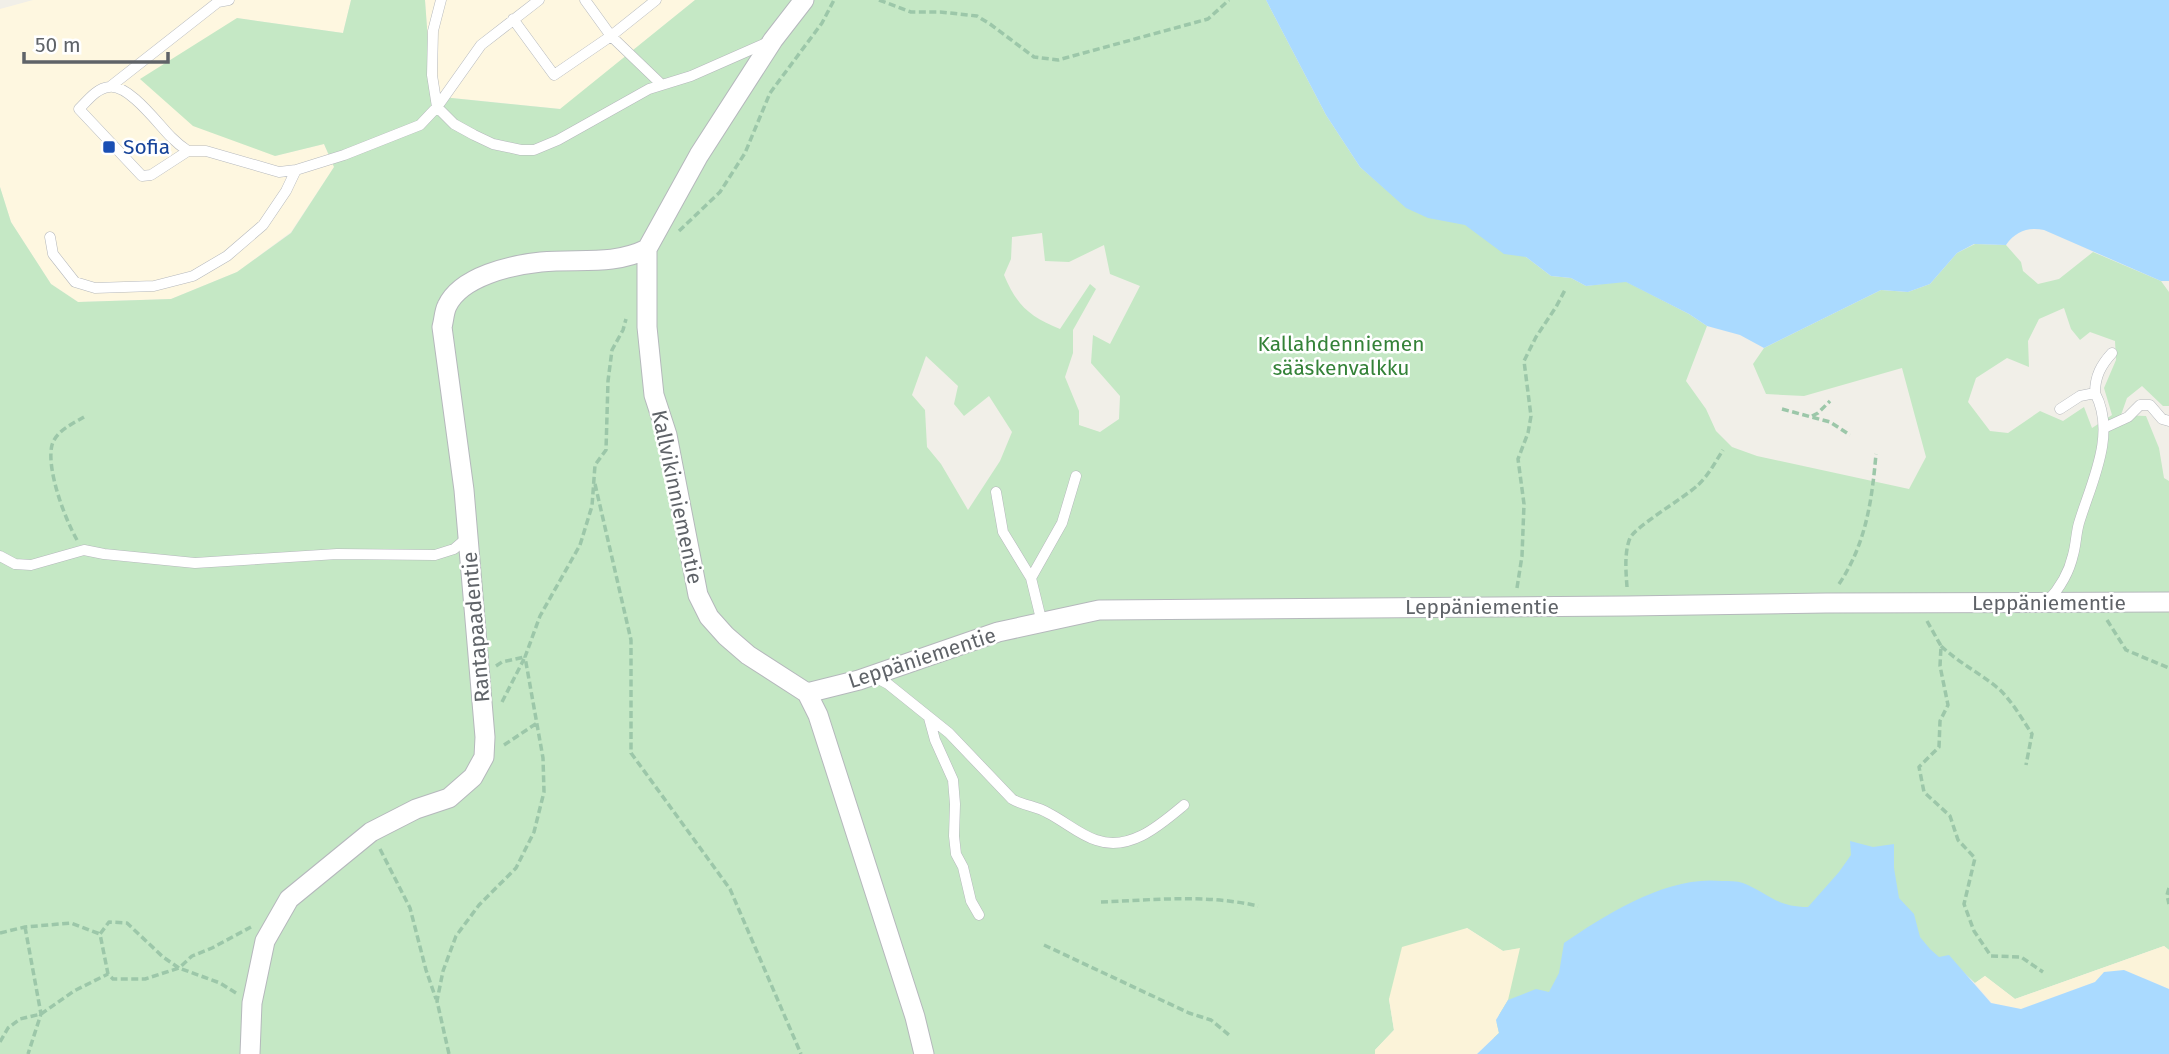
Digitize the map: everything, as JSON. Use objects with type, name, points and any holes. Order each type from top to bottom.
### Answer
[{"type":"street","name":"Kallvikinniementie","points":[[804,0],[773,40],[699,155],[647,249],[647,327],[654,395],[667,435],[698,596],[709,617],[726,636],[748,655],[807,693]]},
{"type":"street","name":"Rantapaadentie","points":[[484,757],[485,737],[464,490],[442,327],[447,306],[458,291],[476,279],[498,271],[542,262],[598,262],[631,257],[647,249]]},
{"type":"street","name":"Leppäniementie","points":[[807,693],[873,675],[998,632],[1099,610],[2169,602]]},
{"type":"street","points":[[807,693],[818,715],[915,1017],[924,1054]]},
{"type":"street","points":[[250,1054],[252,1003],[265,941],[289,900],[371,832],[416,809],[450,798],[473,778],[484,757]]},
{"type":"lane","points":[[229,0],[218,2],[111,86],[100,89],[79,109],[142,176],[150,175],[188,151],[206,151],[279,172],[296,170],[344,155],[421,125],[481,45],[539,0]]},
{"type":"lane","points":[[441,0],[433,31],[432,75],[437,107],[454,124],[493,144],[534,150],[558,141],[649,89],[691,76],[773,40]]},
{"type":"lane","points":[[585,0],[611,36],[661,85]]},
{"type":"lane","points":[[513,19],[554,75],[611,36],[656,0]]},
{"type":"lane","points":[[111,86],[120,88],[140,104],[188,151]]},
{"type":"lane","points":[[50,237],[53,254],[75,282],[95,288],[154,286],[193,276],[227,256],[263,225],[286,191],[296,170]]},
{"type":"lane","points":[[2047,603],[2060,587],[2073,558],[2078,526],[2092,485],[2104,428],[2101,405],[2095,393],[2095,380],[2112,353]]},
{"type":"lane","points":[[2060,409],[2080,396],[2095,393]]},
{"type":"lane","points":[[2104,428],[2128,417],[2140,405],[2150,405],[2162,419],[2169,421]]},
{"type":"lane","points":[[1031,578],[1062,523],[1076,476]]},
{"type":"lane","points":[[996,492],[1003,533],[1031,578],[1042,623]]},
{"type":"lane","points":[[0,556],[15,564],[31,565],[84,550],[195,563],[337,554],[435,555],[454,549],[468,537]]},
{"type":"lane","points":[[873,675],[929,717],[974,757],[1012,799],[1021,805],[1042,809],[1096,840],[1118,844],[1139,837],[1158,827],[1184,805]]},
{"type":"lane","points":[[929,717],[934,740],[953,780],[956,854],[963,867],[971,901],[979,915]]},
{"type":"path","points":[[675,235],[720,192],[745,153],[769,93],[822,23],[834,0]]},
{"type":"path","points":[[879,0],[911,12],[977,16],[1034,57],[1058,60],[1208,19],[1229,0]]},
{"type":"path","points":[[1506,607],[1518,586],[1522,556],[1524,503],[1518,459],[1531,416],[1524,361],[1565,290]]},
{"type":"path","points":[[500,706],[525,657],[540,616],[580,545],[592,506],[595,465],[606,450],[608,381],[612,350],[627,317]]},
{"type":"path","points":[[1810,417],[1830,401]]},
{"type":"path","points":[[1782,410],[1830,422],[1850,435]]},
{"type":"path","points":[[84,417],[63,429],[52,444],[52,472],[65,517],[84,550]]},
{"type":"path","points":[[1627,607],[1626,557],[1630,538],[1639,528],[1701,483],[1723,450]]},
{"type":"path","points":[[1826,603],[1860,547],[1872,500],[1876,454]]},
{"type":"path","points":[[594,479],[631,639],[631,753],[730,889],[802,1054]]},
{"type":"path","points":[[2094,602],[2126,650],[2169,668]]},
{"type":"path","points":[[1917,604],[1941,646],[1954,659],[1976,671],[2001,691],[2016,710],[2032,734],[2026,765]]},
{"type":"path","points":[[1941,646],[1940,666],[1948,705],[1940,721],[1939,747],[1919,767],[1924,792],[1950,816],[1958,840],[1975,858],[1964,904],[1974,931],[1991,956],[2021,957],[2043,972]]},
{"type":"path","points":[[479,676],[502,662],[525,657]]},
{"type":"path","points":[[436,1001],[443,971],[456,936],[480,905],[516,868],[534,832],[544,792],[543,758],[525,657]]},
{"type":"path","points":[[484,757],[537,723]]},
{"type":"path","points":[[371,832],[410,908],[449,1054]]},
{"type":"path","points":[[2169,888],[2166,895],[2169,904]]},
{"type":"path","points":[[1101,902],[1167,898],[1236,900],[1258,905]]},
{"type":"path","points":[[252,1003],[220,983],[178,968],[127,923],[109,922],[100,934],[108,974],[113,979],[145,979],[178,968],[192,956],[279,916]]},
{"type":"path","points":[[0,933],[25,927],[71,923],[100,934]]},
{"type":"path","points":[[25,927],[41,1014],[29,1054]]},
{"type":"path","points":[[1044,945],[1188,1013],[1211,1020],[1229,1035]]},
{"type":"path","points":[[0,1042],[8,1028],[20,1019],[41,1014],[74,991],[108,974]]},
{"type":"shaded area","points":[[33,0],[351,0],[343,33],[237,18],[275,156],[324,144],[334,167],[291,232],[237,272],[171,299],[78,302],[51,284],[11,222],[0,187],[0,9]]},
{"type":"shaded area","points":[[425,0],[695,0],[561,109],[432,96]]},
{"type":"green space","name":"Kallahdenniemen sääskenvalkku","points":[[351,0],[425,0],[432,96],[560,109],[695,0],[1266,0],[1326,115],[1360,167],[1403,204],[1459,221],[1526,257],[1551,276],[1571,278],[1586,286],[1625,281],[1707,326],[1686,381],[1706,409],[1716,431],[1732,447],[1757,456],[1909,489],[1926,457],[1902,368],[1804,396],[1766,394],[1753,364],[1764,348],[1881,290],[1908,292],[1930,284],[1957,253],[1975,244],[2006,245],[2021,262],[2023,271],[2038,284],[2059,279],[2093,252],[2161,281],[2169,292],[2169,406],[2163,406],[2142,386],[2127,398],[2121,415],[2146,416],[2159,448],[2164,478],[2169,481],[2169,950],[2164,946],[2015,999],[1985,976],[1975,983],[1957,966],[1683,1054],[1492,1038],[1519,949],[1503,951],[1467,928],[1389,999],[1394,1030],[1375,1050],[1375,1054],[0,1054],[0,187],[11,222],[51,284],[78,302],[171,299],[237,272],[291,233],[334,167],[324,144],[275,156],[193,126],[140,79],[237,18],[343,33]],"holes":[[[1042,233],[1045,261],[1069,262],[1104,245],[1110,274],[1140,286],[1110,344],[1093,335],[1091,363],[1120,396],[1119,419],[1100,432],[1079,425],[1079,411],[1065,377],[1073,353],[1073,330],[1096,289],[1090,284],[1060,329],[1040,320],[1026,309],[1014,295],[1004,275],[1011,259],[1012,237]],[[2064,308],[2071,329],[2080,340],[2090,332],[2115,341],[2116,360],[2104,388],[2112,415],[2092,428],[2084,407],[2063,421],[2040,411],[2008,433],[1990,431],[1968,402],[1976,378],[2007,358],[2029,367],[2028,341],[2039,319]],[[926,356],[958,386],[954,404],[964,416],[989,396],[1012,432],[1000,461],[968,510],[941,464],[927,447],[925,410],[912,395]]]},
{"type":"sand","points":[[1467,928],[1503,951],[1520,948],[1508,1000],[1496,1020],[1499,1033],[1477,1054],[1375,1054],[1375,1050],[1394,1030],[1389,999],[1402,947]]},
{"type":"sand","points":[[2164,946],[2169,950],[2169,989],[2144,978],[2095,982],[2021,1009],[1992,1003],[1975,983],[1985,976],[2015,999]]},
{"type":"water","points":[[1266,0],[2169,0],[2169,281],[2161,281],[2044,230],[2033,229],[2018,233],[2006,245],[1974,244],[1957,253],[1930,284],[1908,292],[1881,290],[1764,348],[1740,335],[1707,326],[1626,282],[1586,286],[1571,278],[1551,276],[1526,257],[1504,254],[1465,225],[1428,218],[1406,208],[1360,167],[1326,115]]},
{"type":"water","points":[[1850,841],[1873,847],[1894,844],[1894,868],[1899,898],[1914,914],[1920,937],[1939,957],[1949,955],[1991,1003],[2021,1009],[2095,982],[2104,972],[2124,970],[2169,989],[2169,1054],[1477,1054],[1499,1033],[1496,1020],[1508,1000],[1536,989],[1549,992],[1559,973],[1564,943],[1618,909],[1659,890],[1701,881],[1741,882],[1788,905],[1808,907],[1851,855]]},
{"type":"place","name":"Sofia","points":[[109,147]]}]
